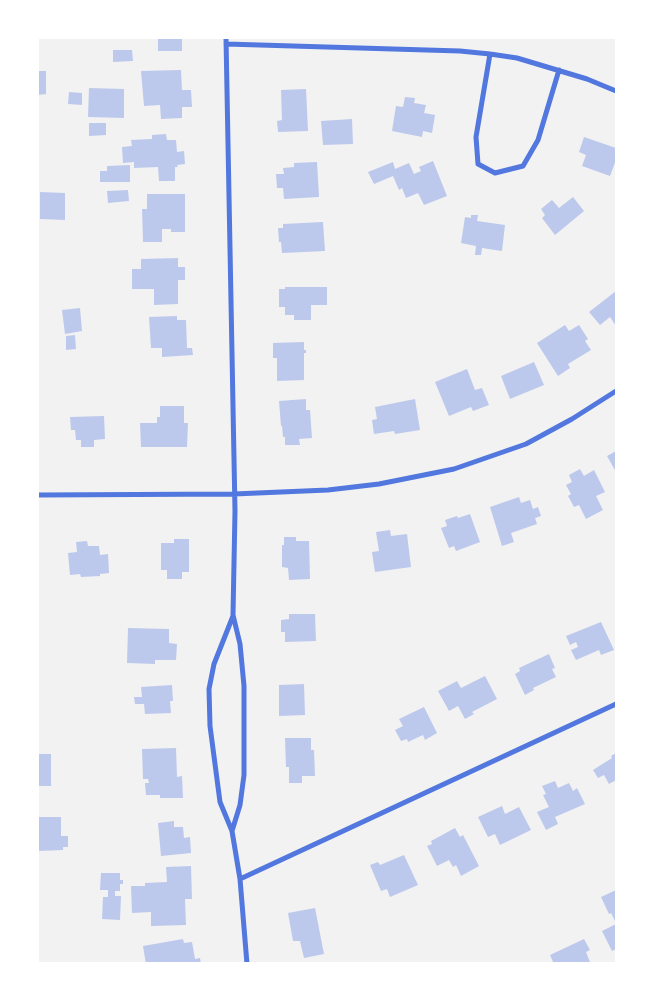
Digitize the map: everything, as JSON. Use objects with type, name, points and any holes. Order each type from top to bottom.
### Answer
[{"type":"street","points":[[232,831],[240,806],[244,775],[244,686],[240,644],[233,615],[234,494],[226,41],[460,51],[490,54],[517,58],[559,70],[616,91]]},
{"type":"street","points":[[490,54],[476,137],[478,164],[495,173],[523,166],[538,140],[559,70]]},
{"type":"street","points":[[38,495],[234,494],[328,490],[379,484],[454,469],[526,444],[572,419],[616,391]]},
{"type":"street","points":[[233,615],[214,664],[209,689],[210,726],[220,802],[232,831],[240,879],[246,964]]},
{"type":"street","points":[[240,879],[616,704]]},
{"type":"building","points":[[158,38],[182,38],[182,51],[158,51]]},
{"type":"building","points":[[113,50],[132,50],[133,61],[113,62]]},
{"type":"building","points":[[181,70],[182,90],[191,90],[192,107],[182,107],[182,118],[161,119],[160,105],[144,106],[141,71]]},
{"type":"building","points":[[38,71],[46,71],[46,94],[38,95]]},
{"type":"building","points":[[89,88],[124,89],[124,118],[88,117]]},
{"type":"building","points":[[306,89],[308,131],[278,132],[277,121],[282,120],[281,90]]},
{"type":"building","points":[[69,92],[82,93],[82,105],[68,104]]},
{"type":"building","points":[[405,97],[415,98],[414,103],[426,105],[424,113],[435,115],[432,133],[423,131],[422,137],[392,131],[396,106],[403,107]]},
{"type":"building","points":[[352,119],[353,144],[323,145],[321,121]]},
{"type":"building","points":[[89,123],[106,123],[106,135],[89,136]]},
{"type":"building","points":[[166,134],[167,140],[176,140],[177,152],[184,151],[185,164],[175,167],[175,181],[159,181],[158,167],[134,168],[134,162],[123,163],[122,147],[132,146],[131,140],[152,139],[152,135]]},
{"type":"building","points":[[584,137],[616,148],[616,160],[610,176],[582,166],[586,155],[579,152]]},
{"type":"building","points":[[433,161],[447,196],[424,205],[418,193],[406,198],[402,188],[399,190],[393,176],[374,184],[368,172],[393,162],[395,169],[409,163],[414,174],[421,171],[419,167]]},
{"type":"building","points":[[317,162],[319,197],[284,199],[283,188],[277,188],[276,174],[284,174],[283,168],[294,167],[294,163]]},
{"type":"building","points":[[130,165],[130,182],[100,182],[100,171],[107,171],[107,166]]},
{"type":"building","points":[[128,190],[129,201],[108,203],[107,191]]},
{"type":"building","points":[[40,192],[65,193],[65,220],[40,219]]},
{"type":"building","points":[[147,194],[185,194],[185,232],[171,232],[171,229],[162,229],[162,242],[143,242],[142,209],[147,209]]},
{"type":"building","points":[[573,197],[584,211],[555,235],[542,218],[545,215],[541,209],[552,200],[559,208]]},
{"type":"building","points":[[471,215],[478,215],[477,221],[505,225],[502,251],[482,248],[481,255],[475,255],[476,246],[461,243],[465,217],[471,218]]},
{"type":"building","points":[[323,222],[325,251],[282,253],[278,228],[283,228],[283,224]]},
{"type":"building","points":[[178,258],[178,267],[185,267],[185,280],[178,280],[178,304],[154,305],[154,289],[132,289],[132,269],[141,269],[141,259]]},
{"type":"building","points":[[285,287],[327,287],[327,305],[311,305],[311,320],[294,320],[294,315],[285,315],[285,307],[279,307],[279,289],[285,289]]},
{"type":"building","points":[[616,291],[616,326],[610,317],[600,325],[589,312]]},
{"type":"building","points":[[80,308],[82,331],[65,334],[62,310]]},
{"type":"building","points":[[177,316],[177,320],[186,320],[187,348],[192,348],[193,355],[162,357],[162,348],[151,348],[149,317]]},
{"type":"building","points":[[565,325],[569,331],[579,325],[588,339],[585,341],[591,350],[568,364],[570,368],[558,376],[537,343]]},
{"type":"building","points":[[75,335],[76,349],[66,350],[66,336]]},
{"type":"building","points":[[304,342],[306,353],[304,353],[304,380],[277,381],[277,358],[273,358],[273,343]]},
{"type":"building","points":[[534,362],[544,385],[510,399],[501,376]]},
{"type":"building","points":[[467,369],[475,390],[482,388],[489,405],[473,411],[471,407],[449,416],[435,382]]},
{"type":"building","points":[[306,399],[306,410],[310,410],[312,438],[299,439],[300,445],[285,445],[279,401]]},
{"type":"building","points":[[415,399],[420,430],[395,434],[394,431],[374,434],[372,420],[377,419],[375,407]]},
{"type":"building","points":[[160,406],[184,406],[184,423],[188,423],[187,447],[141,447],[140,423],[157,423],[157,417],[160,417]]},
{"type":"building","points":[[104,416],[105,439],[94,440],[94,447],[81,447],[81,440],[76,440],[75,430],[71,430],[70,417]]},
{"type":"building","points":[[616,451],[616,472],[607,456]]},
{"type":"building","points":[[580,469],[584,476],[594,470],[605,492],[596,496],[603,510],[586,519],[579,505],[574,507],[568,496],[571,494],[566,485],[572,482],[569,475]]},
{"type":"building","points":[[519,497],[521,503],[530,500],[533,509],[538,507],[541,516],[535,518],[537,524],[511,533],[514,542],[502,546],[490,507]]},
{"type":"building","points":[[470,514],[480,542],[456,551],[454,546],[449,548],[441,528],[447,526],[445,520]]},
{"type":"building","points":[[390,530],[391,536],[407,534],[411,567],[375,572],[372,552],[379,551],[376,532]]},
{"type":"building","points":[[284,537],[296,537],[296,541],[309,541],[310,579],[289,580],[288,568],[282,567]]},
{"type":"building","points":[[174,539],[189,539],[189,572],[182,572],[182,579],[167,579],[167,570],[161,570],[161,543],[174,543]]},
{"type":"building","points":[[87,541],[88,546],[99,546],[100,555],[108,554],[109,573],[100,574],[100,576],[81,577],[80,574],[70,575],[68,553],[77,552],[76,542]]},
{"type":"building","points":[[289,614],[315,614],[316,641],[285,642],[285,632],[281,632],[281,620],[289,619]]},
{"type":"building","points":[[601,622],[614,650],[601,655],[599,650],[576,660],[571,650],[578,647],[576,642],[570,645],[566,636]]},
{"type":"building","points":[[128,628],[169,629],[169,643],[177,644],[176,660],[155,660],[155,664],[127,663]]},
{"type":"building","points":[[549,654],[555,668],[552,669],[556,677],[533,688],[534,690],[525,695],[515,674],[520,671],[519,668]]},
{"type":"building","points":[[485,676],[497,699],[472,712],[474,714],[465,719],[458,706],[449,711],[438,691],[457,681],[461,688]]},
{"type":"building","points":[[304,684],[305,715],[279,716],[279,685]]},
{"type":"building","points":[[172,685],[173,701],[170,701],[171,713],[145,714],[144,704],[135,704],[134,697],[142,697],[141,687]]},
{"type":"building","points":[[424,707],[437,733],[425,740],[423,735],[408,742],[407,739],[401,741],[395,730],[403,726],[399,719]]},
{"type":"building","points":[[285,738],[311,738],[311,750],[314,750],[315,776],[302,776],[302,783],[289,783],[289,767],[286,767]]},
{"type":"building","points":[[176,748],[177,777],[182,776],[183,798],[160,798],[160,795],[146,795],[145,783],[149,783],[148,779],[143,779],[142,749]]},
{"type":"building","points":[[616,753],[616,780],[609,784],[604,775],[598,778],[593,770],[612,758],[611,756]]},
{"type":"building","points":[[38,754],[51,754],[51,786],[38,786]]},
{"type":"building","points":[[555,781],[558,788],[569,783],[573,791],[577,788],[585,804],[555,817],[558,824],[546,830],[537,812],[549,807],[543,795],[546,794],[542,786]]},
{"type":"building","points":[[502,806],[505,814],[519,807],[531,830],[500,845],[495,834],[488,837],[478,817]]},
{"type":"building","points":[[38,817],[61,817],[61,836],[68,836],[68,847],[63,847],[63,850],[38,851]]},
{"type":"building","points":[[174,821],[174,827],[183,827],[184,838],[190,837],[191,853],[161,856],[158,823]]},
{"type":"building","points":[[455,828],[460,837],[463,835],[479,866],[461,876],[456,865],[453,867],[449,860],[437,866],[427,846],[432,844],[431,841]]},
{"type":"building","points":[[404,855],[418,885],[390,897],[387,889],[381,891],[370,865],[378,862],[380,865]]},
{"type":"building","points":[[191,866],[192,899],[185,899],[186,925],[151,926],[151,912],[132,913],[131,886],[145,886],[145,883],[167,882],[166,867]]},
{"type":"building","points":[[101,873],[120,873],[120,880],[123,880],[123,884],[120,884],[120,891],[115,891],[115,896],[121,896],[120,920],[102,919],[103,897],[108,897],[108,890],[100,890]]},
{"type":"building","points":[[616,890],[616,923],[611,913],[609,914],[601,897]]},
{"type":"building","points":[[315,908],[324,954],[304,958],[300,941],[293,941],[288,913]]},
{"type":"building","points":[[616,924],[616,949],[612,951],[602,931]]},
{"type":"building","points":[[183,939],[184,943],[192,942],[195,959],[200,958],[201,964],[146,964],[143,946]]},
{"type":"building","points":[[584,939],[590,950],[586,952],[590,962],[587,964],[554,964],[550,955]]}]
